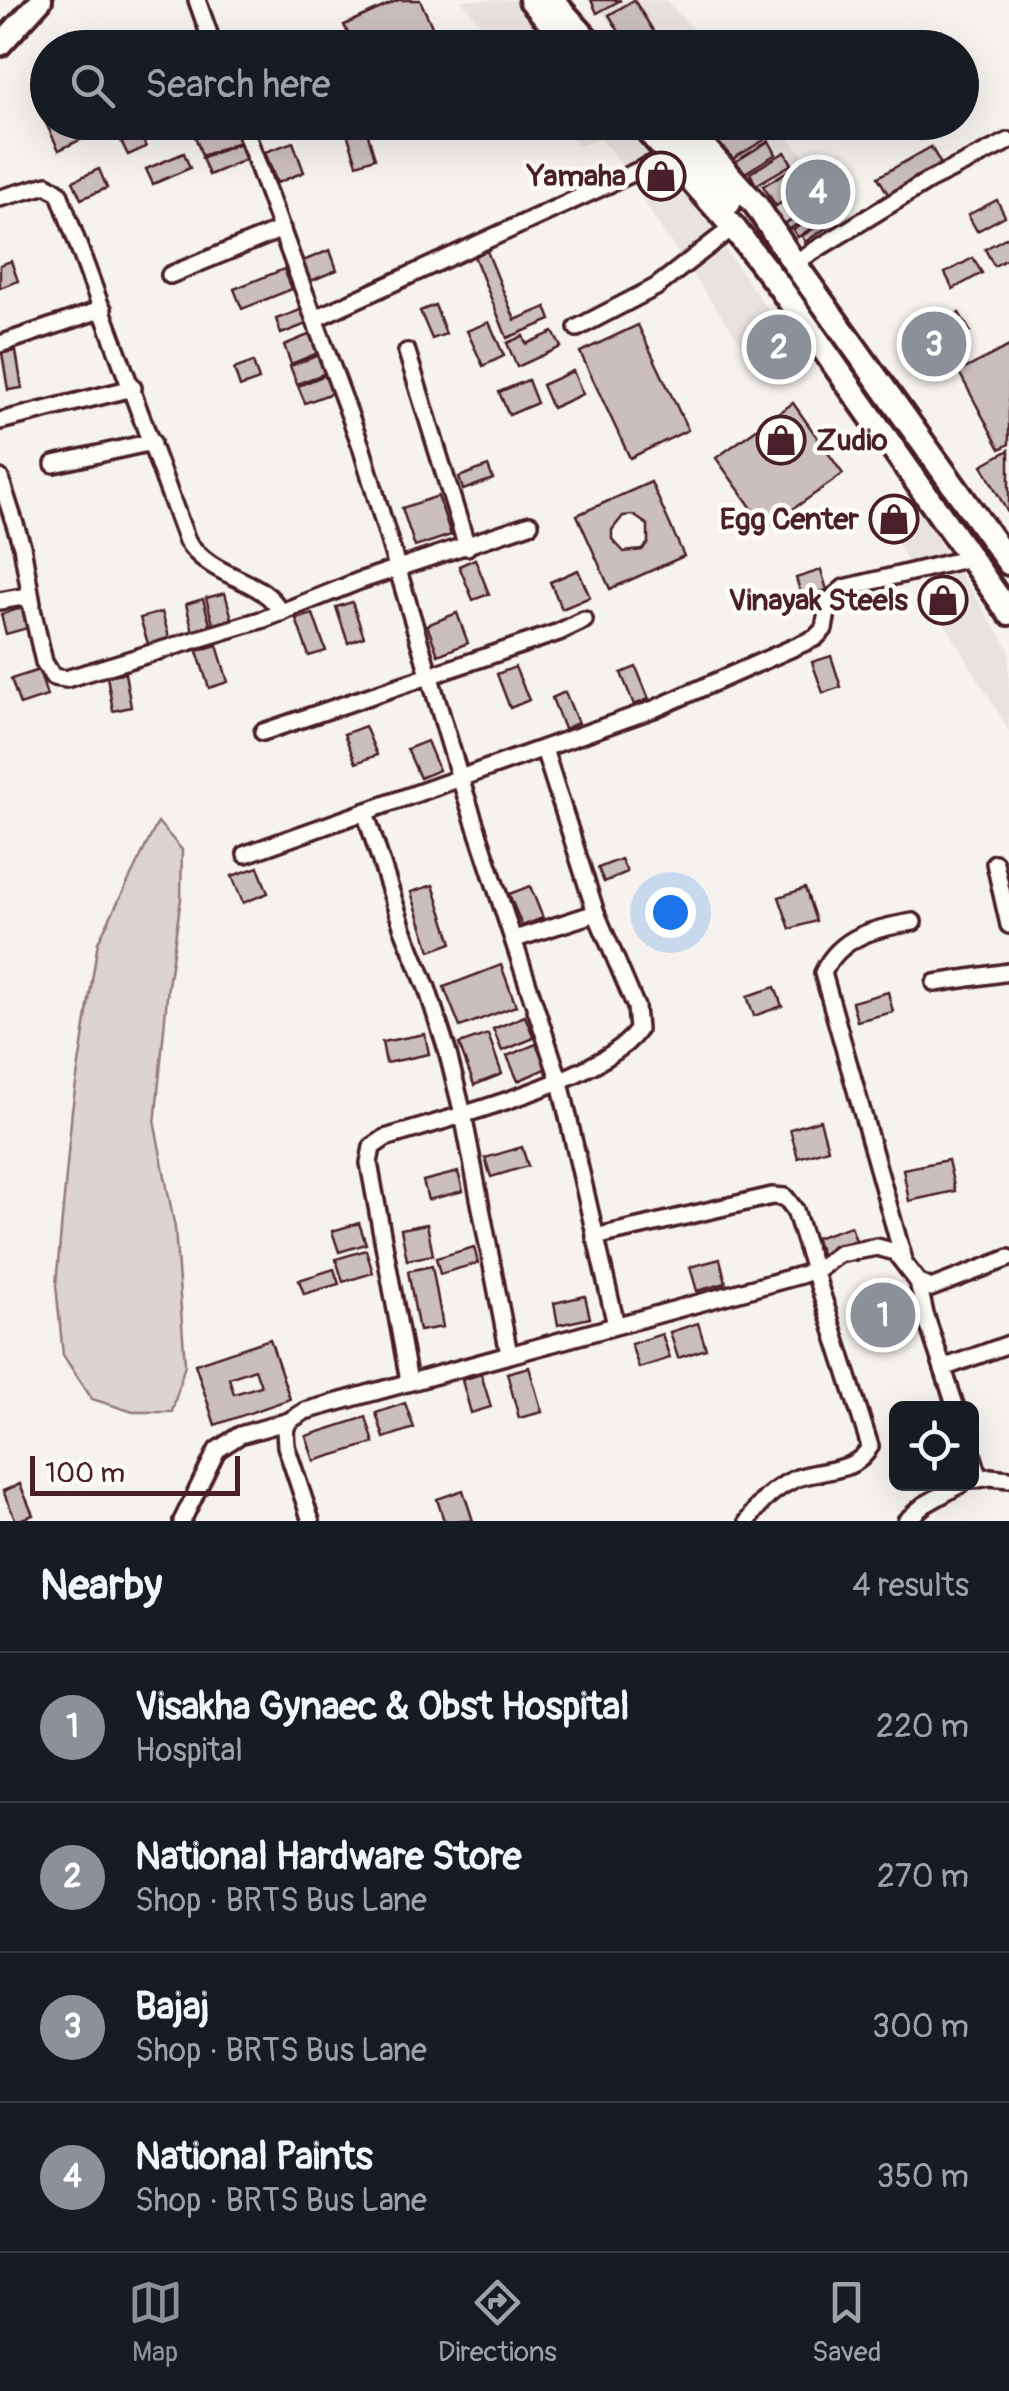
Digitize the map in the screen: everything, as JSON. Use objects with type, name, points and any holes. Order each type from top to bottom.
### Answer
[{"type":"main road","points":[[0,45],[41,0]]},
{"type":"main road","points":[[531,0],[557,30]]},
{"type":"main road","points":[[552,0],[579,30]]},
{"type":"main road","points":[[570,0],[597,30]]},
{"type":"main road","points":[[656,140],[733,227],[991,557]]},
{"type":"main road","points":[[678,140],[706,171],[991,557],[1009,613]]},
{"type":"main road","points":[[697,140],[756,205],[991,557],[1009,592]]},
{"type":"street","points":[[196,0],[207,30]]},
{"type":"street","points":[[249,140],[361,446],[460,778],[560,1082],[616,1325]]},
{"type":"street","points":[[794,263],[928,181],[1009,141]]},
{"type":"street","points":[[314,319],[670,156]]},
{"type":"street","points":[[0,198],[47,185],[59,194],[178,520],[198,557],[210,567],[267,594],[281,613]]},
{"type":"street","points":[[577,328],[656,287],[733,227]]},
{"type":"street","points":[[170,275],[282,229]]},
{"type":"street","points":[[0,344],[103,309]]},
{"type":"street","points":[[407,352],[467,546]]},
{"type":"street","points":[[0,421],[133,388]]},
{"type":"street","points":[[54,464],[152,442]]},
{"type":"street","points":[[0,478],[22,546],[46,668],[58,679],[281,613],[530,524]]},
{"type":"street","points":[[246,854],[654,709],[803,644],[824,629],[829,601],[844,588],[991,557]]},
{"type":"street","points":[[0,601],[26,597],[32,604]]},
{"type":"street","points":[[263,732],[559,632],[584,620]]},
{"type":"street","points":[[409,1381],[370,1151],[385,1138],[560,1082],[618,1049],[638,1030],[636,1007],[596,913],[544,749]]},
{"type":"street","points":[[365,812],[402,930],[427,988],[463,1114],[509,1354]]},
{"type":"street","points":[[995,863],[1009,926]]},
{"type":"street","points":[[515,939],[596,913]]},
{"type":"street","points":[[913,922],[859,934],[827,965],[823,974],[904,1261],[918,1282],[954,1401]]},
{"type":"street","points":[[935,984],[1009,972]]},
{"type":"street","points":[[596,1237],[778,1195],[795,1210],[870,1446],[850,1465],[802,1476],[780,1487],[757,1507],[748,1521]]},
{"type":"street","points":[[182,1521],[217,1450],[240,1435],[409,1381],[812,1272],[833,1256],[865,1248],[888,1249],[904,1261]]},
{"type":"street","points":[[918,1282],[938,1286],[1009,1258]]},
{"type":"street","points":[[943,1368],[1009,1344]]},
{"type":"street","points":[[289,1422],[286,1446],[311,1521]]},
{"type":"street","points":[[979,1479],[1009,1480]]},
{"type":"street","points":[[906,1521],[926,1513],[953,1491]]},
{"type":"shaded area","points":[[461,0],[516,0],[541,30],[485,30]]},
{"type":"shaded area","points":[[590,0],[666,0],[693,30],[617,30]]},
{"type":"shaded area","points":[[573,140],[598,140],[578,146]]},
{"type":"shaded area","points":[[602,140],[634,140],[699,211],[801,358],[767,381],[655,220]]},
{"type":"shaded area","points":[[715,140],[791,140],[862,226],[808,259],[762,195]]},
{"type":"shaded area","points":[[915,504],[1009,649],[1009,731],[884,521]]},
{"type":"shaded area","points":[[158,822],[182,850],[181,899],[155,1125],[175,1228],[185,1364],[172,1412],[133,1412],[92,1399],[63,1355],[56,1285],[72,1110],[98,942]]},
{"type":"building","points":[[398,0],[420,0],[434,30],[346,30],[344,25]]},
{"type":"building","points":[[591,0],[621,0],[597,13]]},
{"type":"building","points":[[634,0],[653,30],[618,30],[609,15]]},
{"type":"building","points":[[54,140],[80,140],[59,150]]},
{"type":"building","points":[[120,140],[143,140],[146,147],[128,155]]},
{"type":"building","points":[[196,140],[238,140],[239,142],[202,156]]},
{"type":"building","points":[[349,140],[370,140],[375,158],[357,164]]},
{"type":"building","points":[[716,140],[764,140],[729,161]]},
{"type":"building","points":[[769,141],[776,154],[743,174],[735,162]]},
{"type":"building","points":[[293,142],[304,172],[277,183],[265,152]]},
{"type":"building","points":[[240,143],[247,159],[209,175],[202,158]]},
{"type":"building","points":[[931,147],[942,166],[889,196],[878,177]]},
{"type":"building","points":[[785,152],[792,164],[756,185],[750,173]]},
{"type":"building","points":[[184,153],[190,168],[153,184],[146,169]]},
{"type":"building","points":[[796,166],[808,186],[776,206],[763,186]]},
{"type":"building","points":[[840,168],[849,183],[797,216],[787,201]]},
{"type":"building","points":[[99,169],[107,188],[81,199],[73,181]]},
{"type":"building","points":[[997,200],[1005,216],[977,231],[968,215]]},
{"type":"building","points":[[806,211],[809,217],[788,230],[784,224]]},
{"type":"building","points":[[818,213],[824,220],[798,237],[793,230]]},
{"type":"building","points":[[831,217],[835,222],[805,242],[802,236]]},
{"type":"building","points":[[1009,236],[1009,258],[994,266],[985,249]]},
{"type":"building","points":[[330,250],[337,270],[306,283],[298,263]]},
{"type":"building","points":[[487,251],[515,320],[546,307],[551,320],[507,338],[474,256]]},
{"type":"building","points":[[973,258],[982,273],[953,289],[945,273]]},
{"type":"building","points":[[11,261],[18,281],[0,288],[0,265]]},
{"type":"building","points":[[284,269],[292,289],[242,309],[234,289]]},
{"type":"building","points":[[435,305],[446,334],[432,339],[420,311]]},
{"type":"building","points":[[303,309],[309,323],[281,334],[276,319]]},
{"type":"building","points":[[959,313],[970,331],[930,354],[919,337]]},
{"type":"building","points":[[489,322],[504,356],[483,366],[467,331]]},
{"type":"building","points":[[638,325],[688,430],[630,458],[580,352]]},
{"type":"building","points":[[553,332],[561,347],[517,367],[507,343],[523,336],[526,344]]},
{"type":"building","points":[[311,334],[318,353],[291,364],[284,345]]},
{"type":"building","points":[[1009,346],[1009,444],[1000,449],[959,372]]},
{"type":"building","points":[[16,351],[22,388],[8,390],[2,353]]},
{"type":"building","points":[[319,355],[326,373],[297,384],[290,366]]},
{"type":"building","points":[[253,362],[259,380],[240,387],[234,369]]},
{"type":"building","points":[[573,371],[583,394],[552,408],[542,385]]},
{"type":"building","points":[[325,375],[332,393],[305,403],[298,386]]},
{"type":"building","points":[[528,380],[537,403],[509,415],[499,392]]},
{"type":"building","points":[[793,403],[843,474],[766,528],[716,458]]},
{"type":"building","points":[[1009,450],[1009,515],[982,465]]},
{"type":"building","points":[[488,466],[493,479],[463,490],[459,477]]},
{"type":"building","points":[[651,482],[684,556],[610,589],[577,515]],"holes":[[[633,515],[648,525],[648,543],[642,550],[624,552],[612,539],[612,530],[623,516]]]},
{"type":"building","points":[[438,496],[451,535],[415,547],[402,508]]},
{"type":"building","points":[[475,559],[489,594],[473,600],[459,566]]},
{"type":"building","points":[[578,570],[590,597],[562,609],[550,582]]},
{"type":"building","points":[[821,570],[827,590],[802,597],[796,578]]},
{"type":"building","points":[[225,593],[234,626],[215,631],[206,598]]},
{"type":"building","points":[[203,599],[212,631],[194,636],[186,604]]},
{"type":"building","points":[[352,602],[364,637],[348,643],[336,607]]},
{"type":"building","points":[[25,607],[31,627],[6,634],[1,614]]},
{"type":"building","points":[[162,612],[171,644],[150,650],[140,618]]},
{"type":"building","points":[[457,613],[468,643],[438,655],[427,625]]},
{"type":"building","points":[[313,614],[326,651],[309,656],[296,619]]},
{"type":"building","points":[[217,645],[228,682],[209,688],[197,651]]},
{"type":"building","points":[[831,656],[841,687],[823,693],[812,662]]},
{"type":"building","points":[[515,667],[529,700],[510,708],[497,674]]},
{"type":"building","points":[[636,667],[649,699],[634,705],[621,673]]},
{"type":"building","points":[[39,670],[47,696],[20,705],[11,679]]},
{"type":"building","points":[[125,673],[131,707],[113,711],[107,676]]},
{"type":"building","points":[[565,692],[578,723],[564,729],[552,698]]},
{"type":"building","points":[[365,726],[377,755],[356,763],[344,734]]},
{"type":"building","points":[[427,741],[439,770],[420,778],[407,749]]},
{"type":"building","points":[[621,859],[627,872],[604,882],[598,868]]},
{"type":"building","points":[[258,867],[268,893],[243,903],[232,876]]},
{"type":"building","points":[[433,885],[452,943],[430,951],[411,892]]},
{"type":"building","points":[[530,886],[543,918],[522,926],[509,894]]},
{"type":"building","points":[[805,888],[816,921],[790,929],[779,897]]},
{"type":"building","points":[[501,965],[516,1006],[460,1027],[444,987]]},
{"type":"building","points":[[775,987],[782,1006],[754,1016],[747,996]]},
{"type":"building","points":[[888,992],[893,1012],[857,1021],[852,1002]]},
{"type":"building","points":[[525,1016],[534,1038],[502,1051],[493,1029]]},
{"type":"building","points":[[425,1034],[429,1054],[386,1063],[382,1042]]},
{"type":"building","points":[[488,1034],[502,1074],[474,1085],[459,1044]]},
{"type":"building","points":[[536,1044],[547,1068],[518,1081],[507,1056]]},
{"type":"building","points":[[820,1120],[828,1149],[798,1158],[790,1129]]},
{"type":"building","points":[[522,1147],[528,1166],[491,1177],[485,1158]]},
{"type":"building","points":[[948,1160],[955,1191],[909,1201],[903,1169]]},
{"type":"building","points":[[458,1172],[463,1191],[428,1200],[423,1181]]},
{"type":"building","points":[[359,1223],[366,1244],[339,1252],[332,1231]]},
{"type":"building","points":[[427,1224],[433,1255],[407,1260],[401,1229]]},
{"type":"building","points":[[851,1226],[857,1244],[822,1256],[815,1238]]},
{"type":"building","points":[[474,1247],[478,1263],[440,1274],[436,1258]]},
{"type":"building","points":[[366,1250],[373,1273],[343,1282],[336,1259]]},
{"type":"building","points":[[720,1259],[726,1283],[697,1291],[690,1267]]},
{"type":"building","points":[[432,1266],[443,1327],[419,1331],[408,1271]]},
{"type":"building","points":[[334,1269],[339,1284],[304,1294],[299,1280]]},
{"type":"building","points":[[897,1290],[910,1326],[877,1338],[865,1301]]},
{"type":"building","points":[[585,1296],[590,1318],[558,1325],[554,1303]]},
{"type":"building","points":[[698,1323],[706,1349],[678,1358],[670,1332]]},
{"type":"building","points":[[662,1334],[670,1358],[639,1368],[631,1344]]},
{"type":"building","points":[[270,1339],[290,1399],[215,1425],[195,1364]],"holes":[[[255,1369],[261,1386],[234,1394],[229,1378]]]},
{"type":"building","points":[[529,1367],[542,1412],[519,1418],[507,1373]]},
{"type":"building","points":[[481,1374],[491,1407],[471,1413],[462,1380]]},
{"type":"building","points":[[405,1403],[414,1428],[384,1438],[376,1413]]},
{"type":"building","points":[[366,1417],[374,1443],[314,1461],[306,1436]]},
{"type":"building","points":[[20,1484],[33,1515],[16,1521],[3,1491]]},
{"type":"building","points":[[463,1490],[473,1521],[444,1521],[437,1499]]},
{"type":"place","name":"Yamaha","points":[[661,176]]},
{"type":"place","name":"National Paints","points":[[818,192]]},
{"type":"place","name":"Bajaj","points":[[934,344]]},
{"type":"place","name":"National Hardware Store","points":[[779,347]]},
{"type":"place","name":"Zudio","points":[[781,440]]},
{"type":"place","name":"Egg Center","points":[[894,519]]},
{"type":"place","name":"Vinayak Steels","points":[[943,600]]},
{"type":"place","name":"Visakha Gynaec & Obst Hospital","points":[[883,1315]]}]
